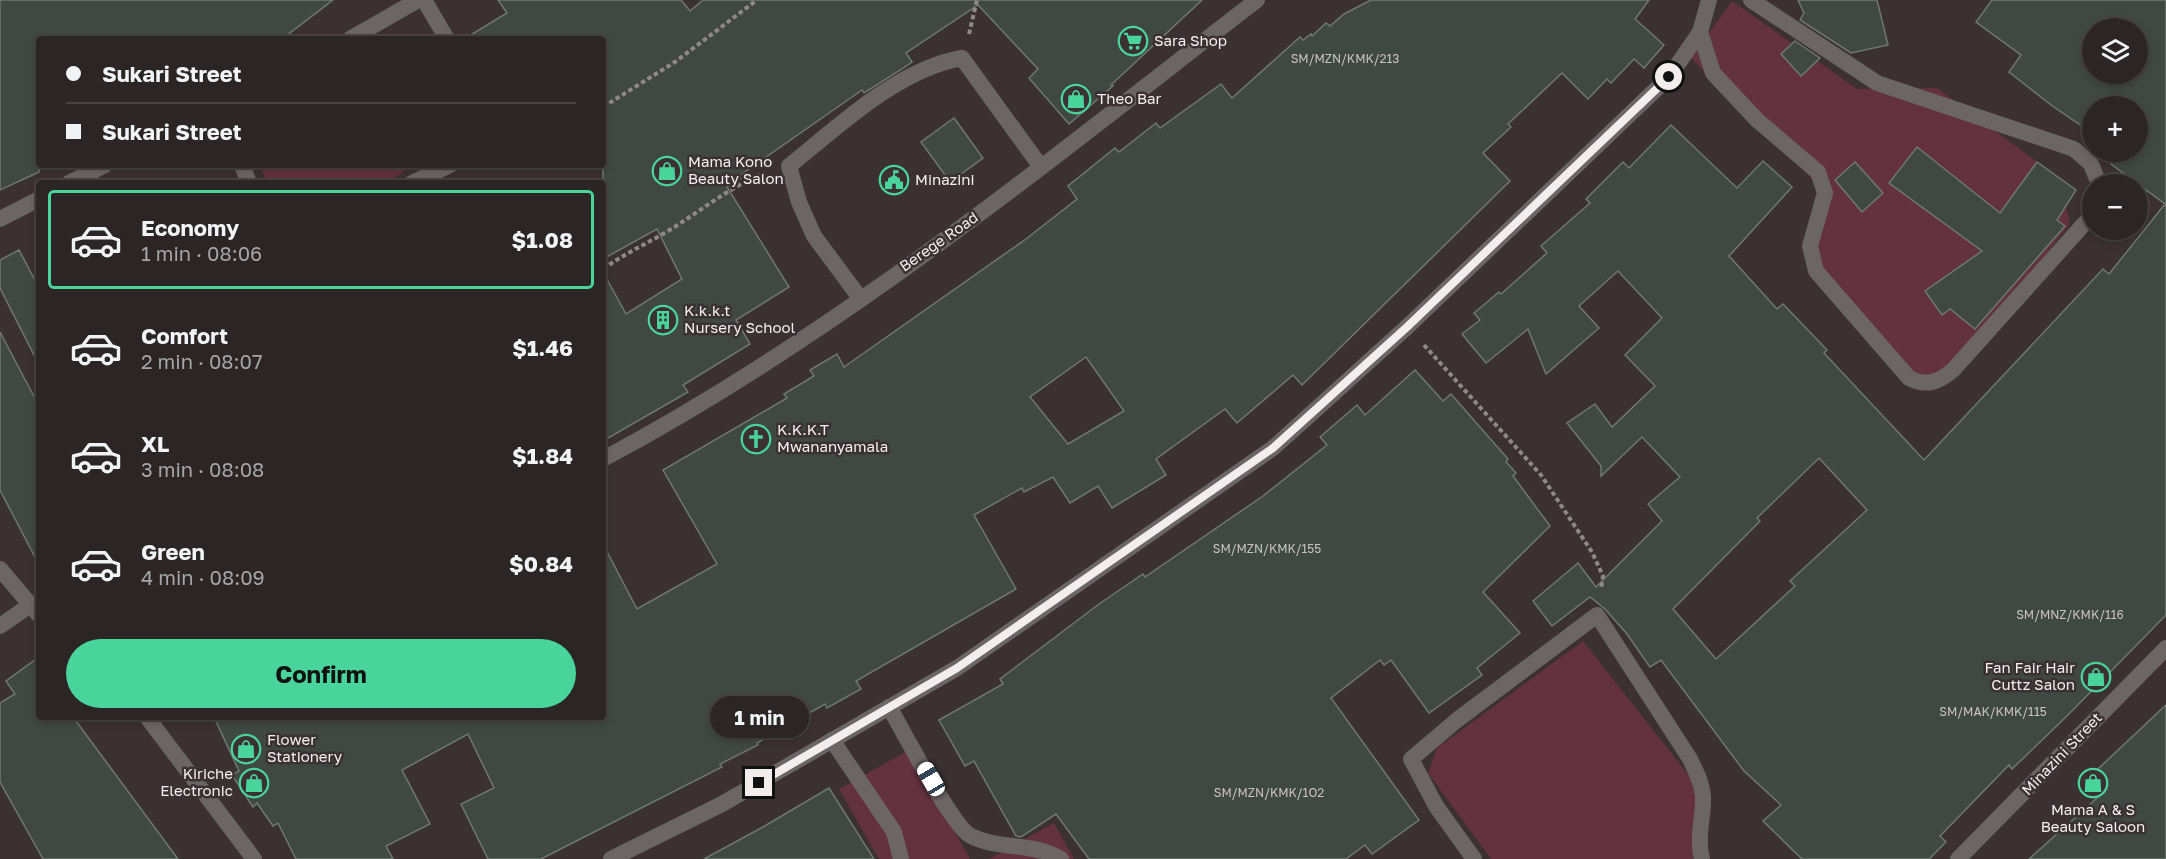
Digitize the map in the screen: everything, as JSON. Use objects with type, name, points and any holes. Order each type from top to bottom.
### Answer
[{"type":"street","points":[[355,36],[418,0]]},
{"type":"street","points":[[424,0],[445,36]]},
{"type":"street","name":"Berege Road","points":[[606,457],[785,350],[860,298],[1041,168],[1257,0]]},
{"type":"street","points":[[611,859],[722,804],[957,668],[1273,448],[1407,327],[1669,77],[1700,32],[1709,0]]},
{"type":"street","points":[[1751,0],[1877,83],[2074,148],[2091,164],[2095,174]]},
{"type":"street","points":[[1700,32],[1713,73],[1757,120],[1818,172],[1825,193],[1810,246],[1816,271],[1909,378],[1918,383],[1935,382],[1953,370],[2082,226]]},
{"type":"street","points":[[860,298],[814,236],[799,202],[789,166],[836,127],[915,73],[938,62],[962,58],[1041,168]]},
{"type":"street","points":[[75,180],[99,168]]},
{"type":"street","points":[[418,180],[444,168]]},
{"type":"street","points":[[0,219],[36,201]]},
{"type":"street","points":[[0,569],[34,611],[0,626]]},
{"type":"street","points":[[1474,859],[1436,806],[1411,759],[1457,720],[1597,615],[1690,759],[1703,796],[1699,848],[1702,859]]},
{"type":"street","name":"Minazini Street","points":[[1958,859],[2166,648]]},
{"type":"street","points":[[889,707],[952,815],[969,836],[1028,846],[1061,859]]},
{"type":"street","points":[[149,720],[254,859]]},
{"type":"street","points":[[832,740],[894,832],[901,859]]},
{"type":"path","points":[[606,105],[675,62],[757,0]]},
{"type":"path","points":[[962,58],[977,0]]},
{"type":"path","points":[[606,266],[669,230],[717,196],[750,179],[789,166]]},
{"type":"path","points":[[1407,327],[1541,475],[1572,519],[1603,576],[1597,615]]},
{"type":"shaded area","points":[[1732,1],[1857,89],[1937,88],[2059,178],[2070,224],[1957,366],[1911,384],[1811,258],[1824,191],[1691,58]]},
{"type":"shaded area","points":[[260,168],[409,168],[391,180],[266,180]]},
{"type":"shaded area","points":[[1583,641],[1701,791],[1693,859],[1491,859],[1428,773],[1437,748]]},
{"type":"shaded area","points":[[909,750],[970,859],[879,859],[839,789]]},
{"type":"shaded area","points":[[1054,823],[1074,859],[989,859]]},
{"type":"building","points":[[0,0],[333,0],[286,36],[36,36],[36,168],[39,168],[39,172],[0,190]]},
{"type":"building","points":[[498,0],[681,0],[690,11],[703,0],[1202,0],[1111,85],[1113,86],[1069,124],[1029,78],[1038,69],[978,5],[906,53],[912,62],[864,93],[862,90],[739,176],[741,178],[727,187],[789,287],[736,320],[750,344],[683,385],[688,392],[606,439],[606,277],[626,314],[682,279],[657,229],[606,257],[606,180],[603,180],[603,168],[606,168],[606,36],[469,36],[507,13]]},
{"type":"building","points":[[1371,0],[1649,0],[1635,19],[1664,45],[1644,68],[1634,59],[1611,83],[1607,79],[1588,99],[1562,73],[1508,124],[1511,127],[1483,153],[1510,181],[1302,385],[1293,375],[1237,423],[1225,409],[1156,459],[1166,475],[1112,508],[1098,486],[1070,503],[1053,477],[1024,492],[1022,488],[974,515],[1016,589],[856,681],[861,689],[827,708],[825,704],[757,743],[758,745],[720,764],[722,767],[541,859],[488,859],[461,804],[494,788],[468,734],[402,770],[430,824],[386,846],[393,859],[296,859],[278,823],[273,826],[257,803],[253,807],[232,775],[239,771],[215,720],[606,720],[606,550],[637,609],[717,564],[663,470],[787,398],[784,394],[814,376],[810,370],[837,354],[844,367],[1026,239],[1077,199],[1068,186],[1115,148],[1119,152],[1156,123],[1160,128],[1221,84],[1232,98],[1300,37],[1303,40],[1311,34],[1312,36],[1326,23],[1330,26],[1344,14]],"holes":[[[1086,357],[1124,411],[1068,444],[1030,397]]]},
{"type":"building","points":[[1798,0],[1877,0],[1888,45],[1851,53],[1800,20],[1804,13]]},
{"type":"building","points":[[1992,0],[2166,0],[2166,615],[2068,715],[2012,769],[2009,765],[1940,836],[1946,842],[1929,859],[1802,859],[1763,821],[1781,805],[1744,771],[1661,660],[1650,667],[1627,634],[1605,609],[1590,597],[1552,626],[1533,601],[1578,563],[1596,587],[1662,521],[1648,504],[1680,477],[1642,437],[1601,476],[1601,466],[1567,423],[1595,404],[1612,427],[1655,386],[1625,355],[1662,318],[1618,271],[1579,306],[1599,328],[1546,374],[1528,329],[1486,363],[1462,334],[1480,320],[1474,313],[1499,292],[1501,294],[1547,253],[1541,246],[1590,203],[1586,199],[1623,162],[1629,168],[1671,125],[1737,188],[1763,161],[1792,187],[1729,256],[1777,309],[1783,304],[1827,350],[1824,353],[1924,460],[2103,269],[2109,274],[2136,240],[2148,240],[2148,225],[2165,204],[2148,191],[2148,174],[2124,174],[2111,164],[2112,162],[2148,162],[2148,96],[2082,96],[2082,126],[2009,72],[2021,55],[1976,22]],"holes":[[[1819,458],[1867,510],[1790,581],[1795,586],[1716,659],[1673,609],[1760,521],[1757,518]]]},
{"type":"building","points":[[1795,41],[1820,58],[1801,76],[1781,54]]},
{"type":"building","points":[[954,118],[983,158],[950,182],[921,142]]},
{"type":"building","points":[[1917,147],[2000,213],[2037,162],[2076,190],[2057,220],[2065,226],[1975,329],[1950,309],[1942,315],[1925,291],[1982,251],[1889,183]]},
{"type":"building","points":[[1855,162],[1883,193],[1862,212],[1835,180]]},
{"type":"building","points":[[19,250],[36,282],[36,359],[0,288],[0,260]]},
{"type":"building","points":[[0,332],[36,400],[36,559],[0,490]]},
{"type":"building","points":[[1415,370],[1443,401],[1451,394],[1508,459],[1506,462],[1516,473],[1513,476],[1550,526],[1483,592],[1520,633],[1477,668],[1482,675],[1429,713],[1391,660],[1384,665],[1380,660],[1331,698],[1419,820],[1372,854],[1365,845],[1346,859],[1089,859],[1056,814],[1021,837],[1016,836],[974,761],[965,766],[939,720],[1003,684],[1000,679],[1099,604],[1143,574],[1145,577],[1263,496],[1327,445],[1320,437],[1357,405],[1365,415]]},
{"type":"building","points":[[36,659],[36,720],[75,720],[178,859],[43,859],[0,782],[0,703],[15,694],[6,681]]},
{"type":"building","points":[[2166,705],[2166,859],[2029,859],[2097,798],[2083,783]]},
{"type":"building","points":[[829,788],[874,859],[704,859],[763,827]]},
{"type":"place","name":"Sara Shop","points":[[1133,41]]},
{"type":"place","name":"Theo Bar","points":[[1076,99]]},
{"type":"place","name":"Mama Kono Beauty Salon","points":[[667,171]]},
{"type":"place","name":"Minazini","points":[[894,180]]},
{"type":"place","name":"K.k.k.t Nursery School","points":[[663,320]]},
{"type":"place","name":"K.K.K.T Mwananyamala","points":[[756,439]]},
{"type":"place","name":"Fan Fair Hair Cuttz Salon","points":[[2096,677]]},
{"type":"place","name":"Flower Stationery","points":[[246,749]]},
{"type":"place","name":"Kiriche Electronic","points":[[254,783]]},
{"type":"place","name":"Mama A & S Beauty Saloon","points":[[2093,783]]},
{"type":"route","points":[[759,783],[957,668],[1273,448],[1407,327],[1669,77]]}]
